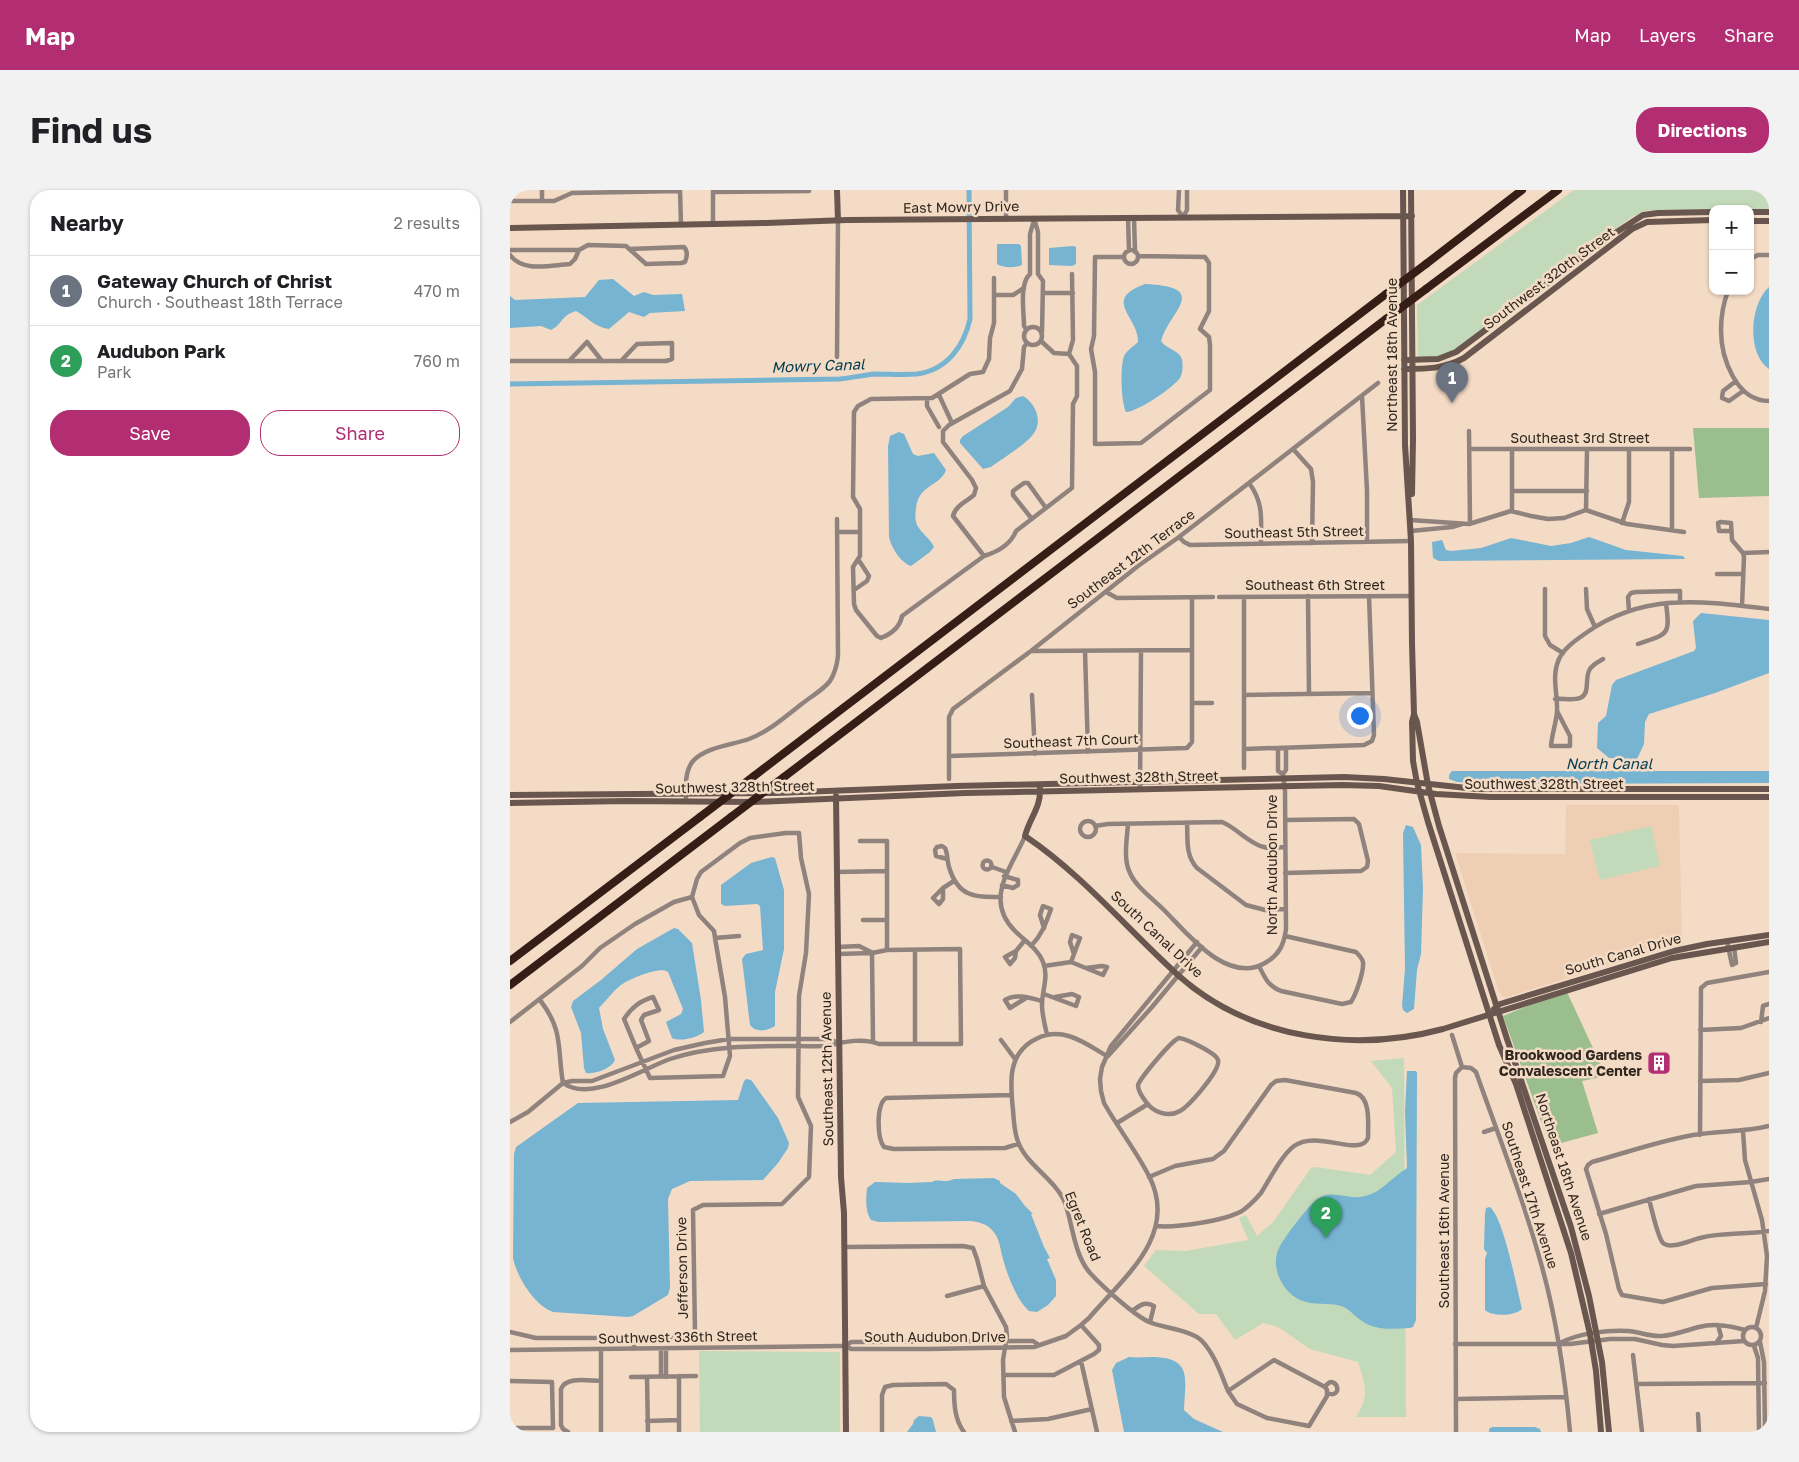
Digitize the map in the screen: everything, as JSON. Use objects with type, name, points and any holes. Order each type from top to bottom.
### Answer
[{"type":"highway","points":[[510,961],[1522,190]]},
{"type":"highway","points":[[510,985],[1426,288],[1558,190]]},
{"type":"street","points":[[542,190],[542,201]]},
{"type":"street","points":[[713,224],[713,191],[809,192],[809,190]]},
{"type":"street","points":[[837,190],[837,358]]},
{"type":"street","points":[[1006,190],[1006,219]]},
{"type":"street","points":[[1179,190],[1178,210],[1183,217],[1187,210],[1187,190]]},
{"type":"street","name":"Northeast 18th Avenue","points":[[1403,190],[1405,445],[1411,532],[1414,714],[1412,722],[1416,783],[1499,1045],[1516,1084],[1560,1215],[1603,1371],[1609,1432]]},
{"type":"street","name":"Northeast 18th Avenue","points":[[1410,520],[1412,463],[1411,190]]},
{"type":"street","points":[[510,201],[557,200],[572,193],[680,191],[681,225]]},
{"type":"street","points":[[1179,200],[1187,200]]},
{"type":"street","points":[[1404,360],[1438,359],[1456,352],[1627,224],[1643,215],[1709,212]]},
{"type":"street","points":[[1754,212],[1769,212]]},
{"type":"street","name":"East Mowry Drive","points":[[510,228],[1034,218],[1412,216]]},
{"type":"street","points":[[1124,257],[1129,251],[1131,217]]},
{"type":"street","points":[[1124,257],[1126,261],[1132,264],[1136,262],[1137,254],[1131,217]]},
{"type":"street","points":[[984,556],[953,516],[953,512],[956,509],[974,495],[976,488],[943,442],[943,431],[952,423],[1010,391],[1020,376],[1027,343],[1024,338],[1026,330],[1024,326],[1024,288],[1026,278],[1030,274],[1030,234],[1034,218]]},
{"type":"street","points":[[1027,343],[1036,345],[1041,341],[1042,332],[1044,293],[1043,281],[1038,274],[1038,232],[1034,218]]},
{"type":"street","name":"Southwest 320th Street","points":[[1404,369],[1440,368],[1464,358],[1632,229],[1647,222],[1709,220]]},
{"type":"street","points":[[1754,221],[1769,221]]},
{"type":"street","points":[[510,250],[579,250],[588,245],[626,246],[629,249],[646,264],[681,263],[686,262],[687,258],[687,251],[684,247],[629,249]]},
{"type":"street","points":[[510,255],[515,261],[525,266],[570,264],[576,259],[579,250]]},
{"type":"street","points":[[1124,257],[1095,257],[1094,336],[1091,349],[1095,372],[1095,444],[1141,443],[1210,390],[1209,337],[1200,329],[1209,311],[1208,258],[1205,256],[1137,254],[1129,251]]},
{"type":"street","points":[[1754,257],[1769,255]]},
{"type":"street","points":[[1030,274],[1038,274]]},
{"type":"street","points":[[1069,354],[1073,340],[1072,274]]},
{"type":"street","points":[[994,278],[994,323],[990,338],[989,359],[983,372],[970,374],[939,395],[927,398],[875,398],[855,409],[853,416],[853,497],[860,509],[860,556],[853,566],[854,604],[856,610],[875,634],[881,638],[899,626],[902,616],[984,556],[995,552],[1007,543],[1013,538],[1016,531],[1072,488],[1073,404],[1077,396],[1077,366],[1069,354],[1054,352],[1041,341]]},
{"type":"street","points":[[994,295],[1013,295],[1024,288]]},
{"type":"street","points":[[1044,293],[1073,293]]},
{"type":"street","points":[[1727,295],[1723,308],[1721,331],[1726,358],[1736,381],[1742,388],[1756,400],[1769,401]]},
{"type":"street","points":[[1026,330],[1035,327],[1042,332]]},
{"type":"street","points":[[569,361],[587,342],[602,361]]},
{"type":"street","points":[[510,361],[621,361],[666,361],[672,359],[672,343],[637,344],[621,361]]},
{"type":"street","points":[[1736,381],[1723,391],[1722,398],[1729,401],[1742,388]]},
{"type":"street","name":"Southeast 12th Terrace","points":[[949,779],[949,717],[952,709],[1378,383]]},
{"type":"street","points":[[939,395],[952,423]]},
{"type":"street","points":[[1362,396],[1367,491],[1367,542]]},
{"type":"street","points":[[927,398],[927,406],[939,427]]},
{"type":"street","points":[[1469,431],[1470,524]]},
{"type":"street","points":[[1292,449],[1311,469],[1313,482],[1312,543]]},
{"type":"street","name":"Southeast 3rd Street","points":[[1469,449],[1690,449]]},
{"type":"street","points":[[1512,449],[1512,511]]},
{"type":"street","points":[[1586,510],[1587,449]]},
{"type":"street","points":[[1622,523],[1630,502],[1629,449]]},
{"type":"street","points":[[1672,449],[1672,530]]},
{"type":"street","points":[[1032,519],[1013,491],[1024,483],[1028,484],[1046,508]]},
{"type":"street","points":[[1249,483],[1260,504],[1261,544]]},
{"type":"street","points":[[1512,491],[1587,491]]},
{"type":"street","points":[[1410,520],[1470,524],[1512,511],[1548,519],[1564,518],[1586,510],[1622,523],[1684,532]]},
{"type":"street","points":[[686,802],[687,773],[692,762],[703,753],[743,741],[763,732],[829,682],[836,667],[838,656],[837,519]]},
{"type":"street","points":[[1411,532],[1463,524]]},
{"type":"street","points":[[1731,531],[1733,542],[1743,553],[1742,606]]},
{"type":"street","points":[[837,532],[859,532]]},
{"type":"street","name":"Southeast 5th Street","points":[[1179,537],[1190,545],[1411,541]]},
{"type":"street","points":[[1743,553],[1769,552]]},
{"type":"street","points":[[854,590],[867,581],[869,576],[858,560]]},
{"type":"street","points":[[1717,574],[1742,574]]},
{"type":"street","points":[[1545,589],[1546,636],[1550,644],[1563,653]]},
{"type":"street","points":[[1586,589],[1587,609],[1594,627]]},
{"type":"street","points":[[1629,611],[1628,597],[1634,592],[1680,591],[1680,601]]},
{"type":"street","points":[[1106,592],[1117,598],[1213,597]]},
{"type":"street","points":[[1308,596],[1308,694]]},
{"type":"street","points":[[1244,749],[1369,744],[1374,735],[1369,596]]},
{"type":"street","name":"Southeast 6th Street","points":[[1219,597],[1412,596]]},
{"type":"street","points":[[1244,597],[1244,768]]},
{"type":"street","points":[[1192,598],[1192,703],[1212,703]]},
{"type":"street","points":[[1557,711],[1570,736],[1570,746],[1551,746],[1557,711],[1556,669],[1563,653],[1573,643],[1608,619],[1629,611],[1666,602],[1680,601],[1769,609]]},
{"type":"street","points":[[1638,644],[1661,636],[1667,631],[1669,624],[1666,602]]},
{"type":"street","points":[[1031,650],[1192,650]]},
{"type":"street","points":[[1085,651],[1088,752]]},
{"type":"street","points":[[1140,789],[1141,651]]},
{"type":"street","points":[[1556,700],[1583,696],[1586,689],[1588,670],[1603,659]]},
{"type":"street","points":[[1244,695],[1372,693]]},
{"type":"street","points":[[1032,695],[1034,754]]},
{"type":"street","name":"Southeast 7th Court","points":[[949,756],[1187,748],[1192,742],[1192,703]]},
{"type":"street","name":"Northeast 18th Avenue","points":[[1414,714],[1418,722],[1428,785],[1451,866],[1497,1009],[1572,1227],[1589,1296],[1593,1334]]},
{"type":"street","points":[[1278,748],[1278,771],[1283,776],[1286,770],[1286,748]]},
{"type":"street","points":[[1414,766],[1424,766]]},
{"type":"street","name":"Southwest 328th Street","points":[[510,795],[836,791],[1283,776],[1358,777],[1476,789],[1769,789]]},
{"type":"street","name":"North Audubon Drive","points":[[1259,966],[1277,955],[1281,950],[1285,936],[1283,776]]},
{"type":"street","points":[[1040,784],[1039,803],[1028,823],[1025,836],[1005,874],[1001,898],[1004,913],[1009,923],[1041,957],[1046,983],[1042,1001],[1042,1014],[1047,1035]]},
{"type":"street","name":"Southwest 328th Street","points":[[510,803],[755,802],[1140,789],[1354,785],[1490,798],[1769,797]]},
{"type":"street","points":[[1564,797],[1568,789]]},
{"type":"street","name":"Southeast 12th Avenue","points":[[836,791],[846,1432]]},
{"type":"street","points":[[1285,820],[1354,818],[1360,824],[1368,861],[1367,867],[1362,871],[1285,873]]},
{"type":"street","points":[[1095,826],[1222,822],[1257,845],[1265,848],[1284,847]]},
{"type":"street","points":[[1188,823],[1188,852],[1191,862],[1197,868],[1246,905],[1265,910],[1285,909]]},
{"type":"street","points":[[1128,824],[1127,868],[1130,875],[1202,947],[1223,963],[1235,968],[1259,966],[1266,981],[1273,988],[1281,991],[1342,1004],[1351,1002],[1356,995],[1363,962],[1360,956],[1356,952],[1285,936]]},
{"type":"street","points":[[636,1048],[649,1040],[641,1020],[644,1015],[659,1010],[653,997],[641,1001],[630,1010],[624,1019],[636,1048],[642,1061],[645,1069],[650,1078],[723,1076],[730,1056],[730,1047],[725,996],[714,931],[698,915],[692,897],[701,872],[740,843],[750,838],[786,833],[799,833],[801,858],[809,894],[806,953],[799,996],[799,1047]]},
{"type":"street","name":"South Canal Drive","points":[[1025,836],[1049,852],[1079,877],[1176,973],[1201,993],[1251,1019],[1285,1031],[1327,1039],[1373,1041],[1410,1037],[1443,1029],[1490,1014],[1497,1009],[1650,964],[1769,936]]},
{"type":"street","points":[[860,841],[887,842],[888,950]]},
{"type":"street","points":[[947,859],[954,881],[962,890],[978,897],[1001,898]]},
{"type":"street","points":[[992,866],[1018,880],[1018,885],[1013,888],[1002,885]]},
{"type":"street","points":[[1446,879],[1451,866]]},
{"type":"street","points":[[837,872],[887,871]]},
{"type":"street","points":[[943,888],[954,881]]},
{"type":"street","points":[[510,1022],[582,966],[600,948],[635,924],[674,902],[692,897]]},
{"type":"street","points":[[863,920],[887,920]]},
{"type":"street","points":[[1460,923],[1468,924],[1471,927]]},
{"type":"street","points":[[1031,946],[1044,928]]},
{"type":"street","points":[[715,938],[739,936]]},
{"type":"street","points":[[1016,951],[1025,940]]},
{"type":"street","name":"South Audubon Drive","points":[[1176,973],[1197,942]]},
{"type":"street","name":"South Canal Drive","points":[[1731,944],[1769,942]]},
{"type":"street","points":[[563,1084],[570,1088],[587,1090],[606,1085],[670,1059],[696,1052],[730,1047],[828,1046],[839,1043],[873,1042],[879,1044],[961,1044],[960,949],[888,950],[872,953],[859,946],[838,950]]},
{"type":"street","name":"South Audubon Drive","points":[[846,1346],[851,1349],[1005,1345],[1034,1347],[1066,1336],[1081,1326],[1145,1253],[1156,1226],[1157,1201],[1149,1177],[1104,1102],[1101,1091],[1101,1073],[1111,1046],[1176,973],[1202,947]]},
{"type":"street","points":[[915,950],[915,1044]]},
{"type":"street","points":[[872,953],[873,1042]]},
{"type":"street","points":[[1071,962],[1074,954]]},
{"type":"street","points":[[1044,966],[1071,962],[1086,968]]},
{"type":"street","points":[[1700,1135],[1701,988],[1703,985],[1723,979],[1769,972]]},
{"type":"street","points":[[1044,994],[1076,1006],[1079,997],[1072,994],[1055,997]]},
{"type":"street","points":[[1026,998],[1042,1001]]},
{"type":"street","points":[[540,1000],[550,1013],[559,1035],[563,1084]]},
{"type":"street","points":[[1761,1022],[1763,1006],[1769,1004]]},
{"type":"street","points":[[1700,1030],[1741,1028],[1769,1018]]},
{"type":"street","points":[[1012,1095],[886,1098],[880,1108],[881,1143],[886,1148],[1005,1148],[1018,1144],[1011,1073],[1015,1059],[1029,1043],[1047,1035],[1071,1036],[1107,1056]]},
{"type":"street","points":[[1452,1035],[1462,1067]]},
{"type":"street","points":[[510,1121],[528,1112],[563,1084],[592,1081],[674,1050],[704,1043],[729,1040],[829,1039],[839,1043]]},
{"type":"street","points":[[1175,1039],[1188,1040],[1217,1058],[1218,1066],[1214,1074],[1189,1104],[1180,1111],[1162,1113],[1156,1111],[1148,1104],[1138,1089],[1139,1081],[1175,1039]]},
{"type":"street","points":[[1001,1040],[1015,1059]]},
{"type":"street","name":"Jefferson Drive","points":[[634,1335],[650,1338],[691,1337],[695,1332],[693,1210],[703,1204],[782,1204],[809,1177],[811,1126],[798,1097],[799,1047]]},
{"type":"street","name":"Southeast 17th Avenue","points":[[1462,1067],[1471,1068],[1476,1072],[1530,1224],[1559,1343],[1570,1432]]},
{"type":"street","name":"Southeast 16th Avenue","points":[[1456,1432],[1455,1078],[1456,1073],[1462,1067]]},
{"type":"street","points":[[1700,1081],[1739,1080],[1769,1073]]},
{"type":"street","points":[[1149,1177],[1175,1166],[1206,1161],[1224,1151],[1271,1085],[1276,1081],[1285,1080],[1356,1093],[1363,1097],[1366,1103],[1368,1132],[1365,1143],[1356,1146],[1317,1140],[1305,1141],[1290,1150],[1258,1196],[1248,1207],[1240,1212],[1222,1218],[1182,1225],[1156,1226]]},
{"type":"street","points":[[1117,1123],[1148,1104]]},
{"type":"street","points":[[1766,1284],[1712,1288],[1663,1302],[1622,1294],[1586,1169],[1592,1162],[1668,1141],[1769,1126]]},
{"type":"street","points":[[1484,1132],[1496,1128]]},
{"type":"street","points":[[1743,1131],[1745,1160],[1767,1232],[1766,1284],[1756,1328]]},
{"type":"street","name":"Egret Road","points":[[1018,1144],[1056,1188],[1064,1202],[1081,1258],[1090,1273],[1139,1317],[1201,1339],[1212,1353],[1228,1391],[1237,1404],[1267,1418],[1309,1426],[1327,1393]]},
{"type":"street","points":[[1599,1214],[1696,1186],[1769,1179]]},
{"type":"street","points":[[1649,1199],[1659,1235],[1662,1243],[1666,1245],[1674,1245],[1701,1237],[1767,1232]]},
{"type":"street","points":[[844,1247],[971,1247],[974,1250],[984,1286],[1006,1325],[1004,1397],[1015,1432]]},
{"type":"street","points":[[947,1296],[984,1286]]},
{"type":"street","points":[[1132,1311],[1147,1302],[1154,1306],[1150,1322]]},
{"type":"street","points":[[1716,1343],[1721,1336],[1718,1325]]},
{"type":"street","points":[[1559,1343],[1570,1338],[1593,1334],[1629,1331],[1651,1336],[1670,1336],[1701,1326],[1718,1325],[1745,1330],[1750,1327],[1756,1328],[1761,1335],[1760,1342],[1764,1362],[1759,1432]]},
{"type":"street","points":[[1004,1375],[1054,1375],[1094,1354],[1099,1348],[1098,1342],[1081,1326]]},
{"type":"street","points":[[1745,1330],[1743,1336],[1744,1341],[1748,1345],[1754,1346],[1760,1342]]},
{"type":"street","points":[[510,1332],[536,1338],[617,1338],[634,1335],[634,1349]]},
{"type":"street","points":[[1761,1335],[1769,1334]]},
{"type":"street","points":[[1455,1344],[1559,1343],[1635,1339],[1662,1346],[1673,1346],[1744,1341]]},
{"type":"street","points":[[1595,1342],[1601,1432]]},
{"type":"street","name":"Southwest 336th Street","points":[[510,1350],[846,1346]]},
{"type":"street","points":[[1754,1346],[1762,1382],[1765,1432]]},
{"type":"street","points":[[601,1349],[602,1432]]},
{"type":"street","points":[[663,1349],[664,1377]]},
{"type":"street","points":[[1633,1355],[1638,1384],[1642,1432]]},
{"type":"street","points":[[1228,1391],[1274,1360],[1325,1387],[1327,1393],[1335,1394],[1337,1390],[1335,1383],[1331,1382],[1325,1387]]},
{"type":"street","points":[[1081,1361],[1098,1432]]},
{"type":"street","points":[[679,1376],[679,1432]]},
{"type":"street","points":[[631,1377],[696,1376]]},
{"type":"street","points":[[647,1377],[648,1432]]},
{"type":"street","points":[[510,1381],[552,1382],[553,1428],[510,1428]]},
{"type":"street","points":[[568,1432],[561,1425],[562,1386],[568,1381],[601,1381]]},
{"type":"street","points":[[1638,1384],[1762,1382]]},
{"type":"street","points":[[882,1432],[882,1395],[886,1387],[894,1385],[941,1384],[946,1384],[954,1390],[955,1411],[959,1425],[964,1432]]},
{"type":"street","points":[[1456,1399],[1566,1397]]},
{"type":"street","points":[[1011,1421],[1048,1419],[1092,1409]]},
{"type":"street","points":[[1698,1414],[1699,1432]]},
{"type":"street","points":[[648,1421],[679,1420]]},
{"type":"shaded area","points":[[1566,805],[1679,805],[1682,945],[1648,953],[1504,998],[1499,992],[1455,853],[1565,854]]},
{"type":"green space","points":[[1574,190],[1769,190],[1769,209],[1754,209],[1754,205],[1709,205],[1709,210],[1645,211],[1630,218],[1456,350],[1435,357],[1418,356],[1417,305]]},
{"type":"green space","points":[[1693,428],[1769,428],[1769,496],[1699,498]]},
{"type":"green space","points":[[1651,826],[1660,866],[1600,880],[1590,840]]},
{"type":"green space","points":[[1566,990],[1606,1076],[1582,1081],[1598,1133],[1550,1146],[1503,1016]]},
{"type":"green space","points":[[1404,1058],[1406,1417],[1356,1417],[1365,1396],[1363,1377],[1358,1362],[1310,1349],[1278,1327],[1263,1323],[1235,1340],[1216,1314],[1199,1314],[1144,1266],[1156,1250],[1185,1251],[1248,1240],[1239,1218],[1246,1215],[1257,1236],[1274,1221],[1311,1168],[1316,1167],[1370,1175],[1396,1152],[1392,1088],[1371,1061]]},
{"type":"green space","points":[[699,1351],[840,1352],[840,1432],[700,1432]]},
{"type":"water","points":[[997,244],[1019,244],[1021,246],[1022,265],[1009,267],[997,264]]},
{"type":"water","points":[[1076,247],[1076,264],[1072,266],[1049,265],[1049,248]]},
{"type":"water","points":[[613,279],[634,296],[644,292],[653,295],[682,294],[685,311],[650,313],[644,317],[629,312],[609,329],[595,324],[576,311],[567,315],[551,330],[541,326],[510,328],[510,296],[515,300],[585,297],[599,280]]},
{"type":"water","points":[[1145,284],[1165,286],[1177,290],[1182,295],[1177,311],[1165,330],[1161,341],[1180,356],[1182,359],[1182,371],[1180,378],[1163,393],[1146,404],[1126,412],[1122,393],[1123,361],[1126,352],[1138,342],[1137,333],[1125,310],[1125,296],[1132,290]]},
{"type":"water","points":[[1769,287],[1769,369],[1762,362],[1757,352],[1753,328],[1758,305]]},
{"type":"water","points":[[1023,396],[1034,407],[1038,417],[1037,428],[1031,437],[1008,455],[991,467],[983,469],[960,443],[960,440],[963,436],[1008,407],[1016,398]]},
{"type":"water","points":[[899,432],[904,434],[913,454],[918,456],[934,453],[946,470],[939,480],[925,490],[918,501],[915,515],[917,525],[934,547],[911,566],[904,562],[897,554],[889,537],[888,446],[890,436]]},
{"type":"water","points":[[1589,537],[1626,550],[1683,556],[1685,559],[1439,561],[1433,558],[1432,542],[1442,540],[1446,550],[1451,551],[1481,548],[1511,538],[1551,546],[1571,543]]},
{"type":"water","points":[[1701,613],[1769,620],[1769,673],[1649,714],[1645,722],[1644,744],[1637,759],[1609,758],[1597,748],[1598,723],[1606,716],[1612,685],[1616,680],[1694,651],[1696,648],[1693,621]]},
{"type":"water","name":"North Canal","points":[[1452,771],[1769,771],[1769,783],[1494,784],[1457,782],[1449,779]]},
{"type":"water","points":[[1406,825],[1413,827],[1421,845],[1423,888],[1421,954],[1417,970],[1414,1009],[1407,1013],[1403,1010],[1402,1006],[1405,969],[1403,833]]},
{"type":"water","points":[[772,857],[775,858],[784,890],[784,949],[775,992],[775,1026],[765,1030],[758,1030],[750,1025],[742,959],[746,954],[763,950],[760,906],[757,904],[725,906],[721,904],[721,885],[751,863]]},
{"type":"water","points":[[674,928],[678,929],[692,943],[704,1032],[688,1039],[679,1040],[672,1038],[666,1022],[681,1014],[683,1009],[668,972],[659,970],[647,973],[621,985],[599,1008],[603,1029],[615,1060],[610,1066],[602,1070],[586,1073],[581,1033],[571,1007],[573,1001],[637,949]]},
{"type":"water","points":[[1407,1071],[1416,1071],[1417,1073],[1416,1320],[1413,1327],[1410,1328],[1385,1329],[1367,1324],[1341,1306],[1310,1303],[1294,1297],[1281,1281],[1276,1267],[1276,1260],[1283,1241],[1315,1201],[1327,1195],[1358,1197],[1371,1194],[1406,1169],[1405,1112]]},
{"type":"water","points":[[746,1079],[751,1080],[778,1118],[789,1143],[788,1148],[763,1180],[690,1181],[672,1189],[668,1199],[670,1288],[668,1295],[633,1316],[628,1317],[553,1312],[539,1303],[522,1282],[513,1258],[514,1154],[516,1147],[578,1103],[738,1100]]},
{"type":"water","points":[[994,1178],[1016,1194],[1033,1214],[1031,1214],[1050,1258],[1047,1259],[1056,1280],[1056,1296],[1048,1305],[1037,1312],[1029,1311],[1025,1307],[1013,1287],[998,1240],[995,1233],[988,1226],[971,1221],[879,1222],[871,1220],[868,1213],[867,1188],[875,1182],[908,1183]]},
{"type":"water","points":[[1490,1207],[1495,1214],[1505,1239],[1522,1309],[1514,1313],[1498,1315],[1485,1310],[1485,1259],[1487,1253],[1484,1249],[1485,1213],[1486,1208]]},
{"type":"water","points":[[1129,1357],[1166,1358],[1175,1361],[1184,1372],[1184,1410],[1194,1419],[1223,1432],[1124,1432],[1112,1370],[1116,1363]]},
{"type":"water","points":[[919,1416],[931,1417],[936,1432],[907,1432],[914,1420]]},
{"type":"water","points":[[1492,1427],[1535,1427],[1540,1429],[1541,1432],[1489,1432],[1489,1429]]},
{"type":"waterway","name":"Mowry Canal","points":[[510,384],[840,379],[875,374],[917,374],[928,372],[945,362],[959,347],[970,319],[969,190]]},
{"type":"place","name":"Gateway Church of Christ","points":[[1452,403]]},
{"type":"place","name":"Brookwood Gardens Convalescent Center","points":[[1659,1063]]},
{"type":"place","name":"Audubon Park","points":[[1326,1238]]}]
